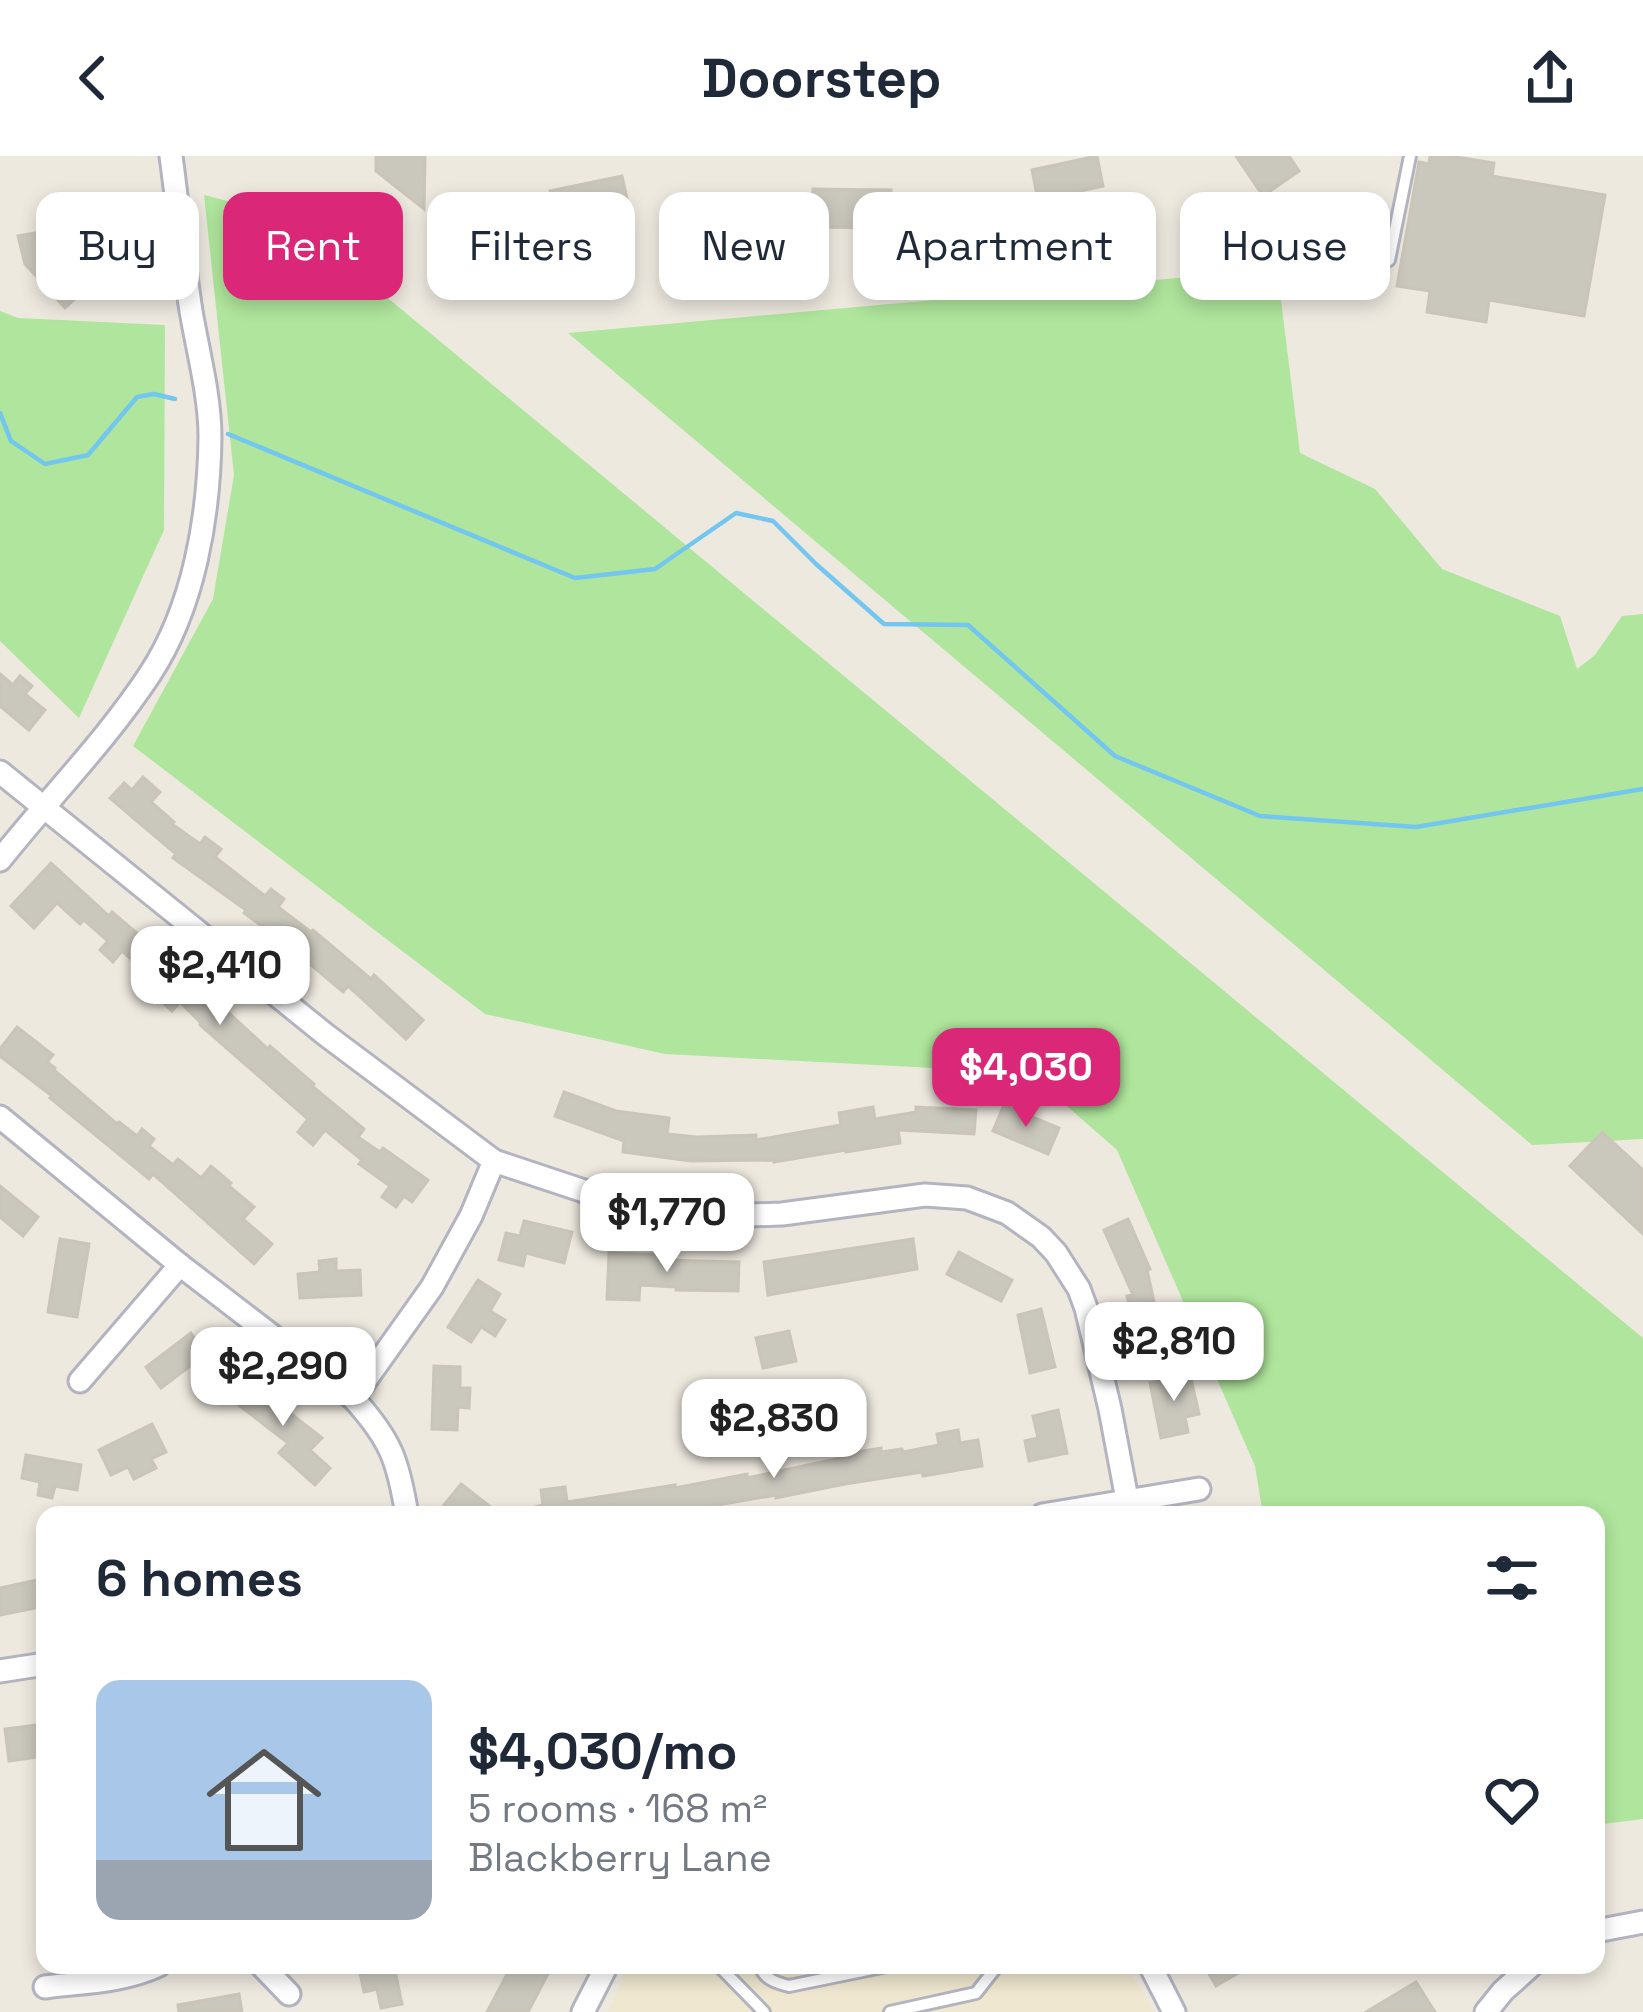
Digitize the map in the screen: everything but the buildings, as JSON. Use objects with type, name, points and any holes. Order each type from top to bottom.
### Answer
[{"type":"street","points":[[0,860],[152,671],[179,615],[197,556],[210,434],[171,156]]},
{"type":"street","points":[[0,772],[326,1035],[494,1161],[596,1195],[720,1216],[782,1214],[925,1195],[967,1198],[1007,1213],[1056,1253],[1086,1308],[1128,1506]]},
{"type":"street","points":[[0,1118],[353,1398],[393,1451],[406,1506]]},
{"type":"street","points":[[353,1398],[432,1287],[471,1216],[494,1161]]},
{"type":"street","points":[[80,1381],[180,1265]]},
{"type":"street","points":[[1139,1506],[1198,1489]]},
{"type":"street","points":[[0,1671],[36,1665]]},
{"type":"street","points":[[1605,1929],[1643,1922]]},
{"type":"street","points":[[45,1987],[141,1974]]},
{"type":"street","points":[[270,1974],[289,1994]]},
{"type":"street","points":[[583,2012],[602,1974]]},
{"type":"street","points":[[1155,1974],[1174,2012]]},
{"type":"street","points":[[1486,2012],[1522,1974]]},
{"type":"lane","points":[[1390,255],[1410,156]]},
{"type":"lane","points":[[727,1974],[764,2012]]},
{"type":"lane","points":[[765,1974],[774,1983],[789,1986],[848,1974]]},
{"type":"lane","points":[[890,2012],[976,1993],[991,1974]]},
{"type":"shaded area","points":[[1131,1974],[1154,2012],[608,2012],[624,1977]]},
{"type":"green space","points":[[204,195],[223,200],[223,300],[390,300],[1643,1338],[1643,1819],[1605,1824],[1605,1506],[1262,1506],[1255,1466],[1117,1150],[1029,1073],[665,1054],[485,1014],[133,746],[213,599],[234,475]]},
{"type":"green space","points":[[1180,278],[1180,300],[1281,300],[1300,453],[1375,489],[1442,569],[1560,616],[1577,669],[1595,655],[1622,616],[1643,614],[1643,1139],[1532,1145],[568,333],[934,300],[1156,300],[1156,280]]},
{"type":"green space","points":[[0,311],[18,318],[165,325],[164,530],[79,718],[0,641]]},
{"type":"waterway","points":[[0,413],[11,441],[45,464],[88,455],[137,397],[154,394],[175,399]]},
{"type":"waterway","points":[[228,434],[575,578],[655,569],[736,513],[773,521],[884,624],[968,625],[1115,756],[1260,816],[1416,827],[1643,789]]}]
